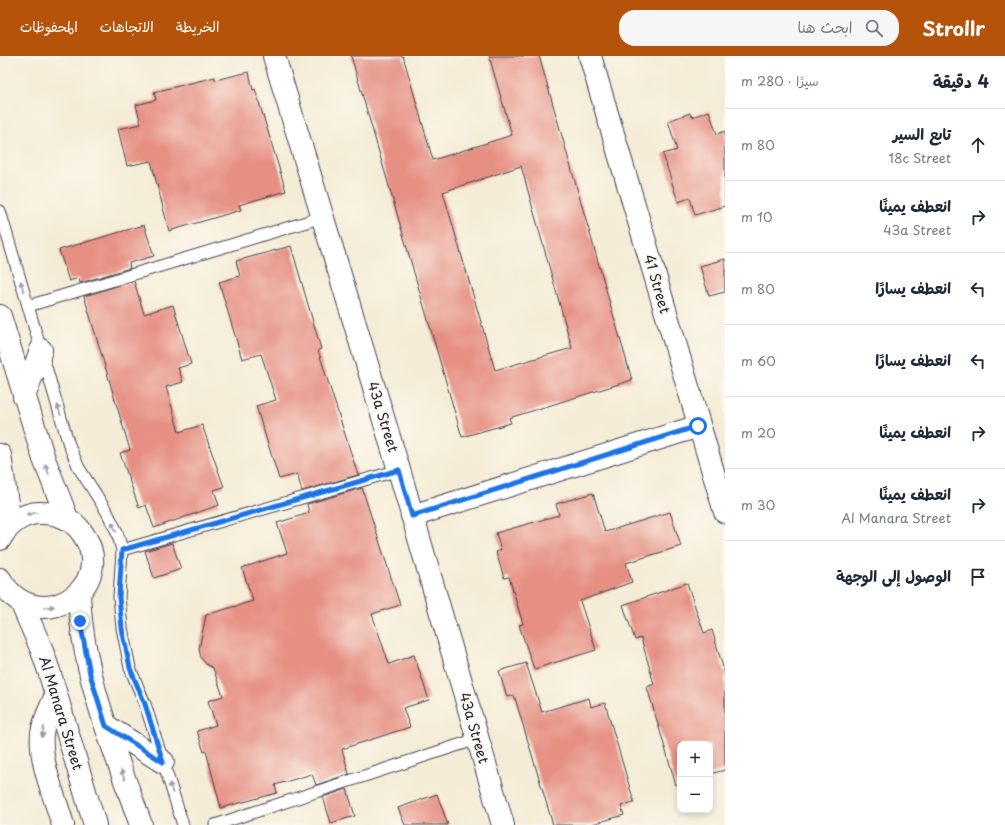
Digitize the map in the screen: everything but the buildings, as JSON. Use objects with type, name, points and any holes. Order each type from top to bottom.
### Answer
[{"type":"street","name":"43a Street","points":[[274,56],[399,470],[503,825]]},
{"type":"street","name":"41 Street","points":[[590,56],[698,426],[725,512]]},
{"type":"street","points":[[0,316],[44,459],[67,518]]},
{"type":"street","points":[[24,397],[41,350]]},
{"type":"street","points":[[412,516],[698,426]]},
{"type":"street","points":[[0,455],[7,503],[4,533]]},
{"type":"street","points":[[0,579],[6,589],[21,602],[36,607],[52,607],[67,603],[79,593],[87,581],[91,567],[92,553],[87,539],[79,527],[67,518],[52,513],[35,512],[20,518],[4,533]]},
{"type":"street","points":[[79,593],[84,647],[106,726],[141,825]]},
{"type":"street","name":"Al Manara Street","points":[[21,602],[41,648],[95,825]]},
{"type":"street","points":[[56,695],[42,731],[41,744],[43,758],[63,825]]},
{"type":"street","points":[[106,726],[163,762]]},
{"type":"lane","points":[[0,211],[69,445],[79,468],[107,512],[117,532],[122,550],[119,597],[122,628],[130,668],[145,704],[183,825]]},
{"type":"lane","points":[[28,306],[323,217]]},
{"type":"lane","points":[[122,550],[399,470]]},
{"type":"lane","points":[[215,825],[477,739]]},
{"type":"route","points":[[80,621],[90,674],[106,726],[163,762],[145,704],[130,668],[122,628],[119,597],[119,574],[122,550],[399,470],[412,516],[698,426]]}]
